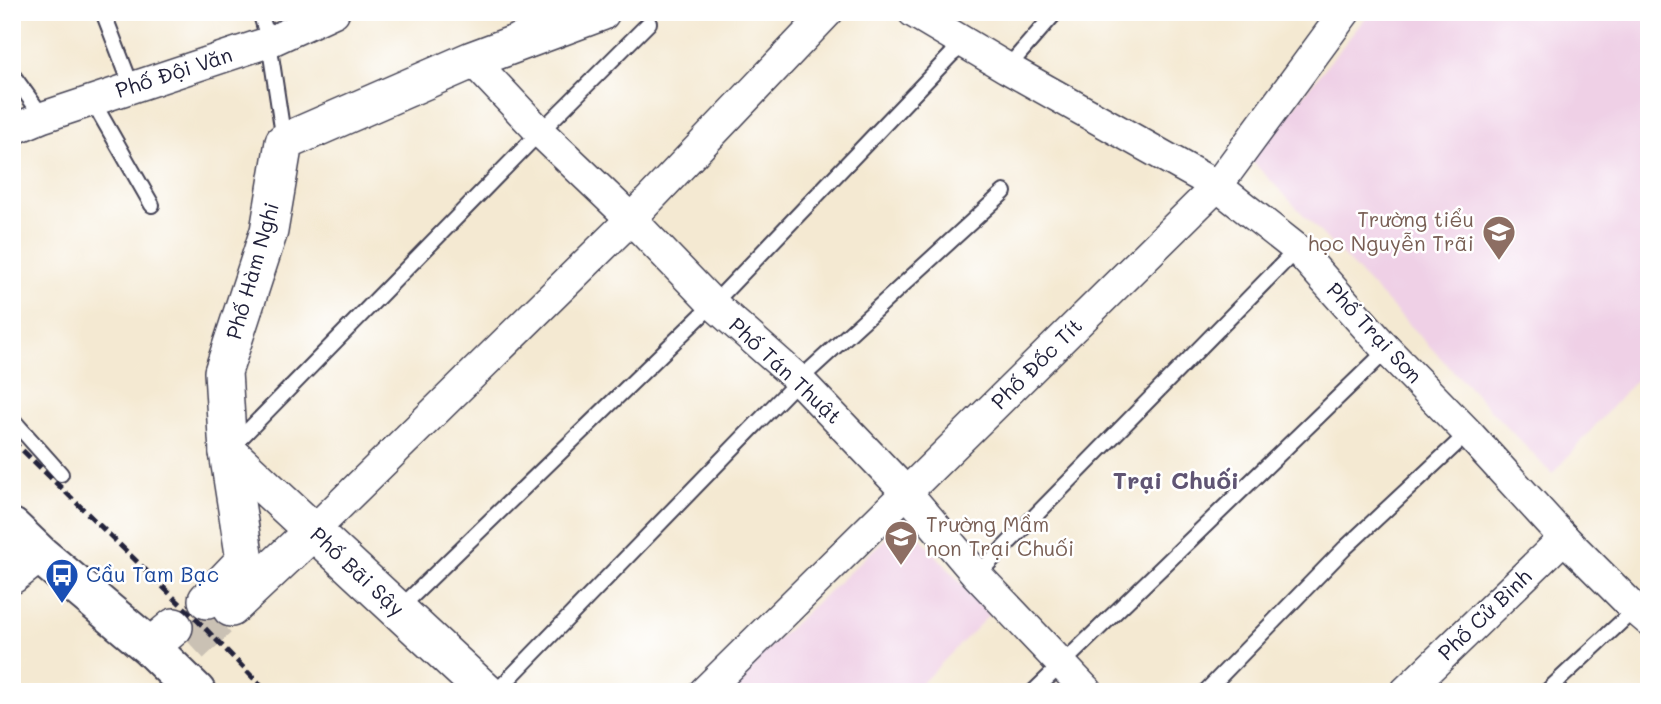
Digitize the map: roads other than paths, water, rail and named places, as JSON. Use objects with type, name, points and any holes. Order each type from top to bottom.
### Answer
[{"type":"main road","points":[[19,551],[176,655]]},
{"type":"street","name":"Phố Đội Văn","points":[[12,130],[92,100],[269,42],[334,12]]},
{"type":"street","points":[[284,142],[472,60],[601,12]]},
{"type":"street","points":[[313,531],[631,219],[828,12]]},
{"type":"street","name":"Phố Trại Sơn","points":[[913,12],[1217,186],[1297,249],[1387,350],[1564,538],[1642,615]]},
{"type":"street","name":"Phố Đốc Tít","points":[[704,692],[1217,186],[1345,12]]},
{"type":"street","name":"Phố Tán Thuật","points":[[472,60],[540,132],[631,219],[713,304],[799,380],[907,493],[977,575],[1088,692]]},
{"type":"street","name":"Phố Hàm Nghi","points":[[284,142],[269,230],[223,372],[228,452],[245,560],[215,608],[313,531]]},
{"type":"street","name":"Phố Bãi Sậy","points":[[228,452],[486,692]]},
{"type":"street","name":"Phố Cử Bình","points":[[1405,692],[1564,538]]},
{"type":"lane","points":[[103,12],[132,87]]},
{"type":"lane","points":[[260,12],[269,42],[284,142]]},
{"type":"lane","points":[[1007,68],[1056,12]]},
{"type":"lane","points":[[228,452],[649,23]]},
{"type":"lane","points":[[398,610],[713,304],[951,55],[965,44]]},
{"type":"lane","points":[[12,74],[43,117]]},
{"type":"lane","points":[[92,100],[152,205]]},
{"type":"lane","points":[[496,692],[799,380],[1004,192]]},
{"type":"lane","points":[[977,575],[1297,249]]},
{"type":"lane","points":[[1032,692],[1387,350]]},
{"type":"lane","points":[[12,419],[61,474]]},
{"type":"lane","points":[[1205,692],[1345,548],[1468,433]]},
{"type":"lane","points":[[1546,692],[1642,615]]},
{"type":"tunnel","points":[[191,645],[222,616]]},
{"type":"railway","points":[[12,440],[267,692]]},
{"type":"place","name":"Trường tiểu học Nguyễn Trãi","points":[[1499,262]]},
{"type":"place","name":"Trường Mầm non Trại Chuối","points":[[901,567]]},
{"type":"place","name":"Cầu Tam Bạc","points":[[62,605]]},
{"type":"district","name":"Trại Chuối","points":[[1176,481]]}]
